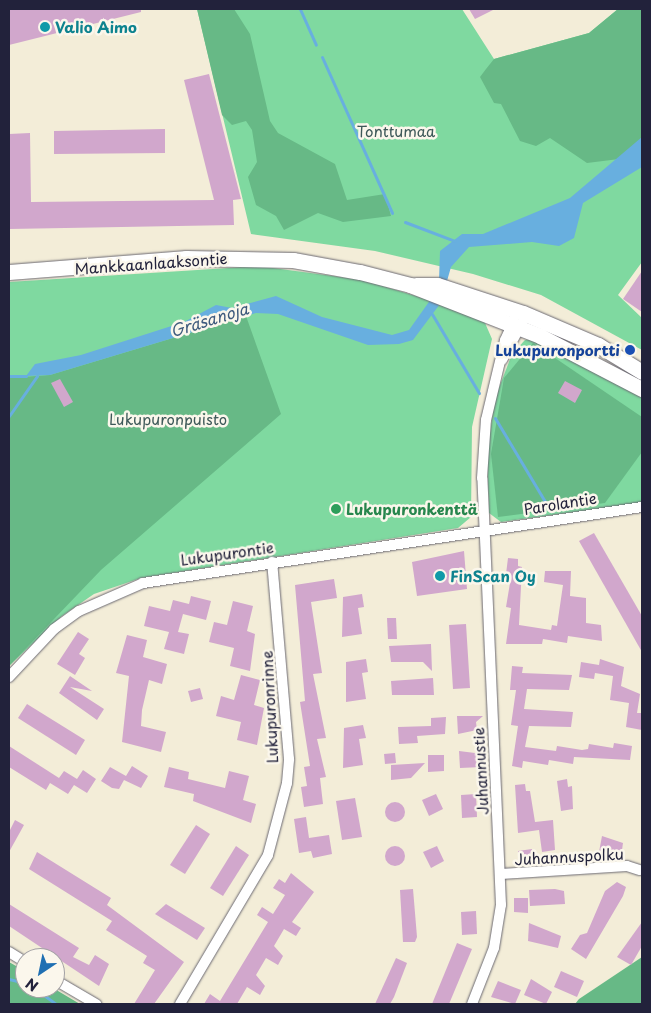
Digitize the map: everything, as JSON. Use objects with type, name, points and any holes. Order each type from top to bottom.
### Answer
[{"type":"main road","name":"Mankkaanlaaksontie","points":[[9,272],[186,258],[294,260],[410,285],[574,351],[642,389]]},
{"type":"main road","name":"Mankkaanlaaksontie","points":[[410,285],[437,285],[523,313],[598,345],[642,372]]},
{"type":"street","points":[[482,530],[486,420],[502,361],[523,313]]},
{"type":"street","name":"Parolantie","points":[[482,530],[642,507]]},
{"type":"street","name":"Lukupurontie","points":[[9,677],[54,628],[98,599],[143,583],[482,530]]},
{"type":"street","name":"Juhannustie","points":[[472,1004],[496,939],[501,874],[482,530]]},
{"type":"street","name":"Lukupuronrinne","points":[[180,1004],[268,855],[287,783],[289,759],[272,562]]},
{"type":"street","name":"Juhannuspolku","points":[[501,874],[627,866],[638,870]]},
{"type":"street","points":[[65,986],[96,1004]]},
{"type":"green space","name":"Tonttumaa","points":[[197,9],[462,9],[494,59],[589,33],[618,9],[642,9],[642,262],[618,295],[642,318],[642,350],[541,295],[473,274],[375,251],[251,234]]},
{"type":"green space","points":[[197,9],[234,9],[250,34],[270,121],[278,133],[335,164],[347,200],[385,194],[391,216],[343,222],[318,213],[284,230],[276,216],[256,205],[248,177],[257,162],[252,130],[246,121],[232,125],[222,115]]},
{"type":"green space","points":[[618,9],[642,9],[642,138],[619,159],[587,163],[550,138],[536,146],[520,141],[501,104],[494,103],[480,77],[494,59],[589,33]]},
{"type":"green space","name":"Lukupuronpuisto","points":[[258,266],[363,280],[482,316],[492,339],[472,427],[471,517],[458,528],[141,578],[94,594],[62,616],[9,666],[9,282]]},
{"type":"green space","points":[[246,316],[281,414],[101,570],[9,666],[9,378],[50,375]]},
{"type":"green space","points":[[534,339],[642,396],[642,503],[501,522],[489,513],[487,454],[495,398],[512,354],[525,340]]},
{"type":"green space","points":[[533,343],[642,417],[642,452],[605,503],[498,517],[491,454],[504,378]]},
{"type":"green space","points":[[642,957],[642,1004],[575,1004],[579,999]]},
{"type":"green space","points":[[9,962],[15,965],[15,998],[65,998],[65,995],[80,1004],[9,1004]]},
{"type":"water","points":[[642,137],[642,167],[583,203],[574,238],[559,246],[532,242],[469,247],[451,267],[447,281],[439,281],[440,251],[462,234],[483,234],[570,198]]},
{"type":"water","name":"Gräsanoja","points":[[276,296],[322,317],[392,335],[409,330],[431,299],[440,304],[413,340],[399,344],[368,345],[278,314],[256,313],[50,375],[26,376],[35,364],[81,355],[184,322],[216,305],[232,308]]},
{"type":"building","name":"Valio Aimo","points":[[9,9],[141,9],[141,12],[9,45]]},
{"type":"building","points":[[469,9],[495,9],[475,19]]},
{"type":"building","points":[[209,74],[241,199],[233,200],[234,225],[9,229],[9,134],[30,133],[31,202],[214,200],[184,80]]},
{"type":"building","points":[[165,129],[165,153],[54,154],[54,131]]},
{"type":"building","points":[[642,271],[642,312],[623,299]]},
{"type":"building","points":[[60,379],[73,402],[64,407],[51,383]]},
{"type":"building","points":[[565,381],[582,390],[575,403],[558,393]]},
{"type":"building","points":[[594,533],[642,616],[642,652],[579,541]]},
{"type":"building","name":"FinScan Oy","points":[[464,551],[467,589],[417,596],[412,562]]},
{"type":"building","points":[[508,558],[518,559],[518,566],[522,567],[519,625],[551,630],[552,625],[557,626],[563,585],[544,582],[545,571],[571,571],[570,596],[586,598],[586,623],[601,625],[602,641],[568,636],[567,643],[543,639],[542,644],[506,644],[511,608],[506,607],[510,583],[505,582]]},
{"type":"building","points":[[334,579],[337,598],[311,602],[322,673],[313,674],[326,738],[317,739],[326,777],[320,778],[323,804],[304,807],[301,787],[307,786],[304,767],[310,766],[300,702],[305,701],[295,585]]},
{"type":"building","points":[[362,594],[364,607],[358,608],[362,634],[342,637],[343,597]]},
{"type":"building","points":[[191,596],[211,601],[206,620],[183,614],[178,632],[189,634],[184,654],[164,649],[169,632],[144,626],[149,606],[170,611],[173,600],[189,604]]},
{"type":"building","points":[[233,601],[253,606],[247,631],[255,634],[250,671],[230,666],[234,648],[209,642],[214,622],[227,625]]},
{"type":"building","points":[[387,618],[396,618],[397,639],[388,639]]},
{"type":"building","points":[[466,624],[470,688],[453,689],[449,625]]},
{"type":"building","points":[[78,632],[89,639],[79,654],[85,658],[75,675],[57,664]]},
{"type":"building","points":[[127,635],[147,640],[143,657],[167,664],[162,684],[149,680],[142,710],[141,726],[166,732],[161,752],[122,742],[129,676],[116,673]]},
{"type":"building","points":[[431,644],[432,671],[423,662],[391,662],[389,646]]},
{"type":"building","points":[[366,659],[368,672],[362,673],[366,699],[346,702],[346,662]]},
{"type":"building","points":[[600,659],[624,667],[621,686],[640,694],[637,713],[642,713],[642,730],[626,727],[629,703],[610,700],[613,676],[595,673],[594,679],[579,677],[581,662],[599,665]]},
{"type":"building","points":[[512,666],[523,667],[522,673],[572,675],[569,690],[527,689],[524,709],[573,712],[571,727],[529,726],[525,747],[556,751],[557,746],[582,750],[588,749],[589,744],[613,748],[614,743],[632,746],[630,760],[574,757],[573,764],[549,760],[548,765],[523,761],[522,768],[512,766],[518,726],[511,725],[516,690],[510,690]]},
{"type":"building","points":[[241,675],[260,680],[254,705],[264,708],[257,745],[237,740],[241,722],[216,716],[221,696],[234,700]]},
{"type":"building","points":[[70,676],[92,691],[70,687],[104,709],[97,720],[59,693]]},
{"type":"building","points":[[433,678],[434,695],[392,695],[391,681]]},
{"type":"building","points":[[200,688],[203,699],[191,702],[188,691]]},
{"type":"building","points":[[27,704],[85,740],[76,755],[18,718]]},
{"type":"building","points":[[457,716],[483,716],[476,722],[477,730],[458,734]]},
{"type":"building","points":[[446,717],[445,734],[417,736],[418,743],[399,744],[398,727],[431,726],[431,718]]},
{"type":"building","points":[[363,725],[366,738],[359,739],[363,765],[343,768],[344,728]]},
{"type":"building","points":[[9,746],[59,778],[64,771],[77,779],[83,770],[96,779],[87,793],[74,785],[68,794],[50,783],[46,790],[9,767]]},
{"type":"building","points":[[459,751],[475,753],[482,767],[460,768]]},
{"type":"building","points":[[395,753],[396,763],[385,764],[384,754]]},
{"type":"building","points":[[428,755],[444,755],[444,771],[428,772]]},
{"type":"building","points":[[425,763],[411,778],[391,780],[391,765]]},
{"type":"building","points":[[132,766],[148,776],[141,788],[124,780],[119,789],[112,788],[101,781],[110,767],[126,776]]},
{"type":"building","points":[[169,767],[189,772],[188,779],[225,788],[229,771],[249,776],[243,800],[256,804],[251,823],[193,801],[194,794],[164,787]]},
{"type":"building","points":[[567,779],[568,787],[572,786],[573,809],[561,811],[557,781]]},
{"type":"building","points":[[525,784],[526,791],[530,791],[535,822],[553,820],[555,850],[542,852],[539,830],[518,833],[515,785]]},
{"type":"building","points":[[436,794],[443,809],[429,816],[422,800]]},
{"type":"building","points":[[476,794],[477,817],[462,818],[461,795]]},
{"type":"building","points":[[355,798],[362,837],[342,840],[336,801]]},
{"type":"building","points":[[395,802],[402,805],[405,812],[402,819],[395,822],[388,819],[385,812],[388,805]]},
{"type":"building","points":[[306,817],[309,838],[329,835],[332,854],[313,858],[311,851],[299,853],[294,819]]},
{"type":"building","points":[[15,820],[24,825],[9,852],[9,832]]},
{"type":"building","points":[[196,825],[210,834],[185,874],[170,865]]},
{"type":"building","points":[[602,836],[623,843],[621,857],[599,852]]},
{"type":"building","points":[[236,846],[249,855],[223,896],[210,888]]},
{"type":"building","points":[[395,846],[402,849],[405,856],[402,863],[395,866],[388,863],[385,856],[388,849]]},
{"type":"building","points":[[437,846],[444,861],[431,868],[423,852]]},
{"type":"building","points":[[532,849],[533,858],[519,860],[518,851]]},
{"type":"building","points":[[37,852],[111,898],[107,905],[184,962],[154,1004],[134,1004],[155,970],[143,963],[147,956],[106,930],[112,921],[29,869]]},
{"type":"building","points":[[291,873],[314,892],[292,922],[301,928],[296,936],[284,929],[274,946],[283,956],[278,965],[266,958],[256,975],[265,986],[260,995],[247,987],[237,1004],[204,1004],[210,994],[220,1001],[268,922],[257,915],[262,907],[273,914],[285,895],[273,888],[279,879],[285,883]]},
{"type":"building","points":[[617,882],[626,887],[623,896],[586,959],[571,949],[580,935],[587,933],[605,891]]},
{"type":"building","points":[[413,889],[417,937],[415,942],[403,942],[400,890]]},
{"type":"building","points":[[555,889],[564,891],[565,904],[530,906],[529,890]]},
{"type":"building","points":[[514,898],[528,898],[528,913],[514,912]]},
{"type":"building","points":[[9,904],[79,948],[73,957],[89,965],[95,955],[109,964],[99,986],[65,963],[65,948],[42,948],[9,926]]},
{"type":"building","points":[[166,904],[205,928],[197,940],[155,914]]},
{"type":"building","points":[[476,911],[477,934],[462,935],[461,912]]},
{"type":"building","points":[[642,922],[642,946],[631,965],[617,957]]},
{"type":"building","points":[[529,923],[561,936],[558,948],[528,941]]},
{"type":"building","points":[[457,943],[472,949],[449,1004],[432,1004]]},
{"type":"building","points":[[396,958],[407,963],[394,997],[390,1004],[375,1004]]},
{"type":"building","points":[[561,971],[584,981],[577,997],[554,987]]},
{"type":"building","points":[[531,979],[552,992],[546,1004],[524,995]]},
{"type":"building","points":[[498,981],[521,990],[515,1004],[491,997]]},
{"type":"waterway","points":[[300,9],[316,45]]},
{"type":"waterway","points":[[322,57],[392,213]]},
{"type":"waterway","points":[[405,222],[455,241]]},
{"type":"waterway","points":[[432,314],[479,393]]},
{"type":"waterway","points":[[9,376],[26,376]]},
{"type":"waterway","points":[[9,416],[37,376]]},
{"type":"waterway","points":[[495,418],[550,510]]},
{"type":"waterway","points":[[9,979],[15,980]]},
{"type":"waterway","points":[[48,998],[56,1004]]},
{"type":"place","name":"Valio Aimo","points":[[45,27]]},
{"type":"place","name":"Lukupuronportti","points":[[630,350]]},
{"type":"place","name":"Lukupuronkenttä","points":[[336,509]]},
{"type":"place","name":"FinScan Oy","points":[[440,576]]}]
